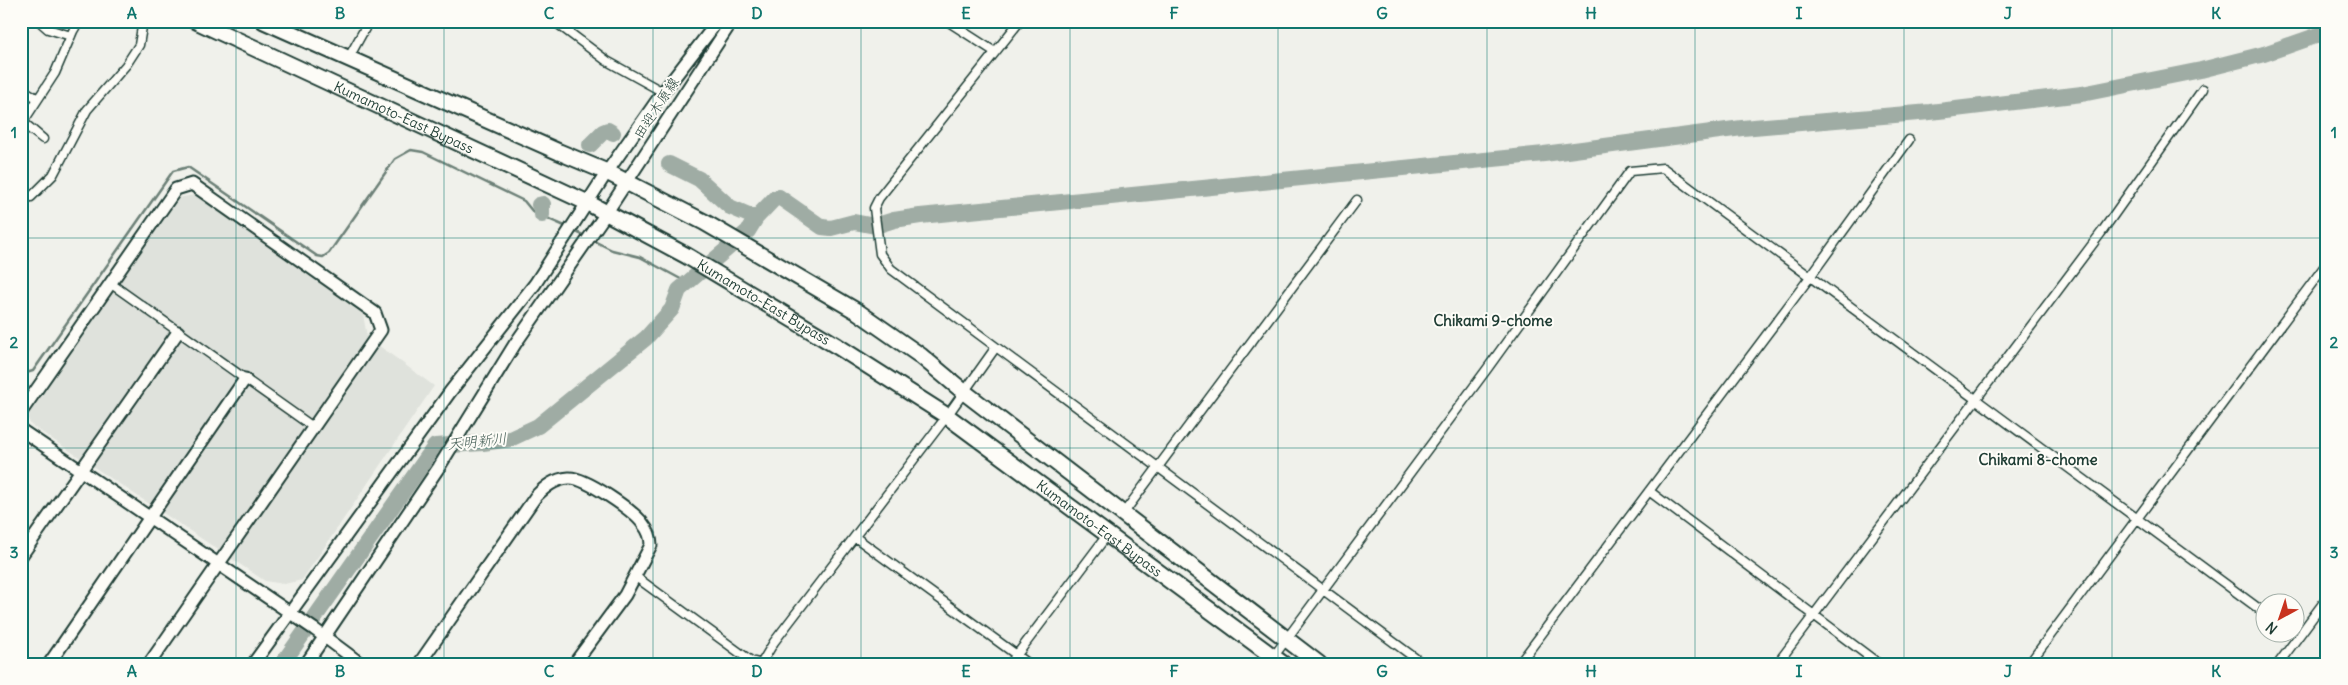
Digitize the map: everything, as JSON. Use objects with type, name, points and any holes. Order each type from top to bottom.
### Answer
[{"type":"highway","name":"Kumamoto-East Bypass","points":[[196,21],[607,212],[687,256],[837,346],[947,416],[1108,533],[1275,661]]},
{"type":"highway","name":"Kumamoto-East Bypass","points":[[264,21],[608,172],[704,222],[858,312],[921,356],[964,392],[1319,664]]},
{"type":"street","points":[[39,21],[48,29],[71,36]]},
{"type":"street","points":[[21,122],[43,139],[23,122],[55,74],[79,21]]},
{"type":"street","points":[[21,191],[31,197],[53,175],[87,110],[126,65],[139,45],[143,21]]},
{"type":"street","points":[[348,59],[369,21]]},
{"type":"street","points":[[554,21],[607,61],[663,92]]},
{"type":"street","name":"田迎木原線","points":[[306,664],[439,467],[466,421],[550,293],[607,212],[732,21]]},
{"type":"street","points":[[947,21],[995,52]]},
{"type":"street","points":[[1020,21],[882,194],[874,208],[880,254],[891,269],[1423,664]]},
{"type":"street","name":"田迎木原線","points":[[253,664],[292,614],[450,392],[534,284],[608,172],[713,23]]},
{"type":"street","points":[[21,88],[38,99]]},
{"type":"street","points":[[1778,664],[2101,233],[2203,89]]},
{"type":"street","points":[[1519,664],[1810,277],[1909,140]]},
{"type":"street","points":[[1275,661],[1287,638],[1487,370],[1630,171],[1663,168],[2256,607]]},
{"type":"street","points":[[21,412],[176,189],[192,184],[375,313],[381,330],[149,664]]},
{"type":"street","points":[[1123,514],[1357,200]]},
{"type":"street","points":[[2029,664],[2327,263]]},
{"type":"street","points":[[110,283],[313,427]]},
{"type":"street","points":[[21,556],[178,332]]},
{"type":"street","points":[[636,577],[751,662],[761,664],[774,642],[947,416],[996,347]]},
{"type":"street","points":[[49,664],[245,379]]},
{"type":"street","points":[[21,430],[314,629],[361,664]]},
{"type":"street","points":[[419,664],[536,496],[550,483],[570,478],[589,484],[636,515],[644,525],[651,545],[636,577],[574,664]]},
{"type":"street","points":[[1649,491],[1879,664]]},
{"type":"street","points":[[1010,664],[1108,533]]},
{"type":"street","points":[[855,537],[1029,664]]},
{"type":"street","points":[[2306,627],[2327,598]]},
{"type":"street","points":[[2278,664],[2295,642]]},
{"type":"shaded area","points":[[195,195],[363,314],[367,337],[434,386],[302,580],[284,584],[265,581],[31,425],[25,413],[177,198]]},
{"type":"waterway","points":[[669,164],[699,179],[730,207],[756,218],[775,198],[779,197],[822,227],[831,228],[854,222],[875,226],[894,220],[920,216],[1544,154],[1742,128],[1930,112],[2082,94],[2201,70],[2264,54],[2327,32]]},
{"type":"waterway","points":[[590,145],[603,132],[608,130],[613,133]]},
{"type":"waterway","points":[[21,371],[26,373],[33,371],[173,171],[188,167],[317,256],[323,257],[329,253],[395,159],[411,150],[423,152],[524,201],[533,212],[567,227]]},
{"type":"waterway","points":[[542,215],[542,209],[539,205],[543,204]]},
{"type":"waterway","name":"天明新川","points":[[282,664],[435,446],[510,439],[538,426],[646,338],[672,309],[679,290],[748,231],[756,218]]},
{"type":"waterway","points":[[574,231],[585,236]]},
{"type":"waterway","points":[[592,240],[612,250],[640,257],[688,283]]},
{"type":"district","name":"Chikami 9-chome","points":[[1493,320]]},
{"type":"district","name":"Chikami 8-chome","points":[[2038,459]]}]
